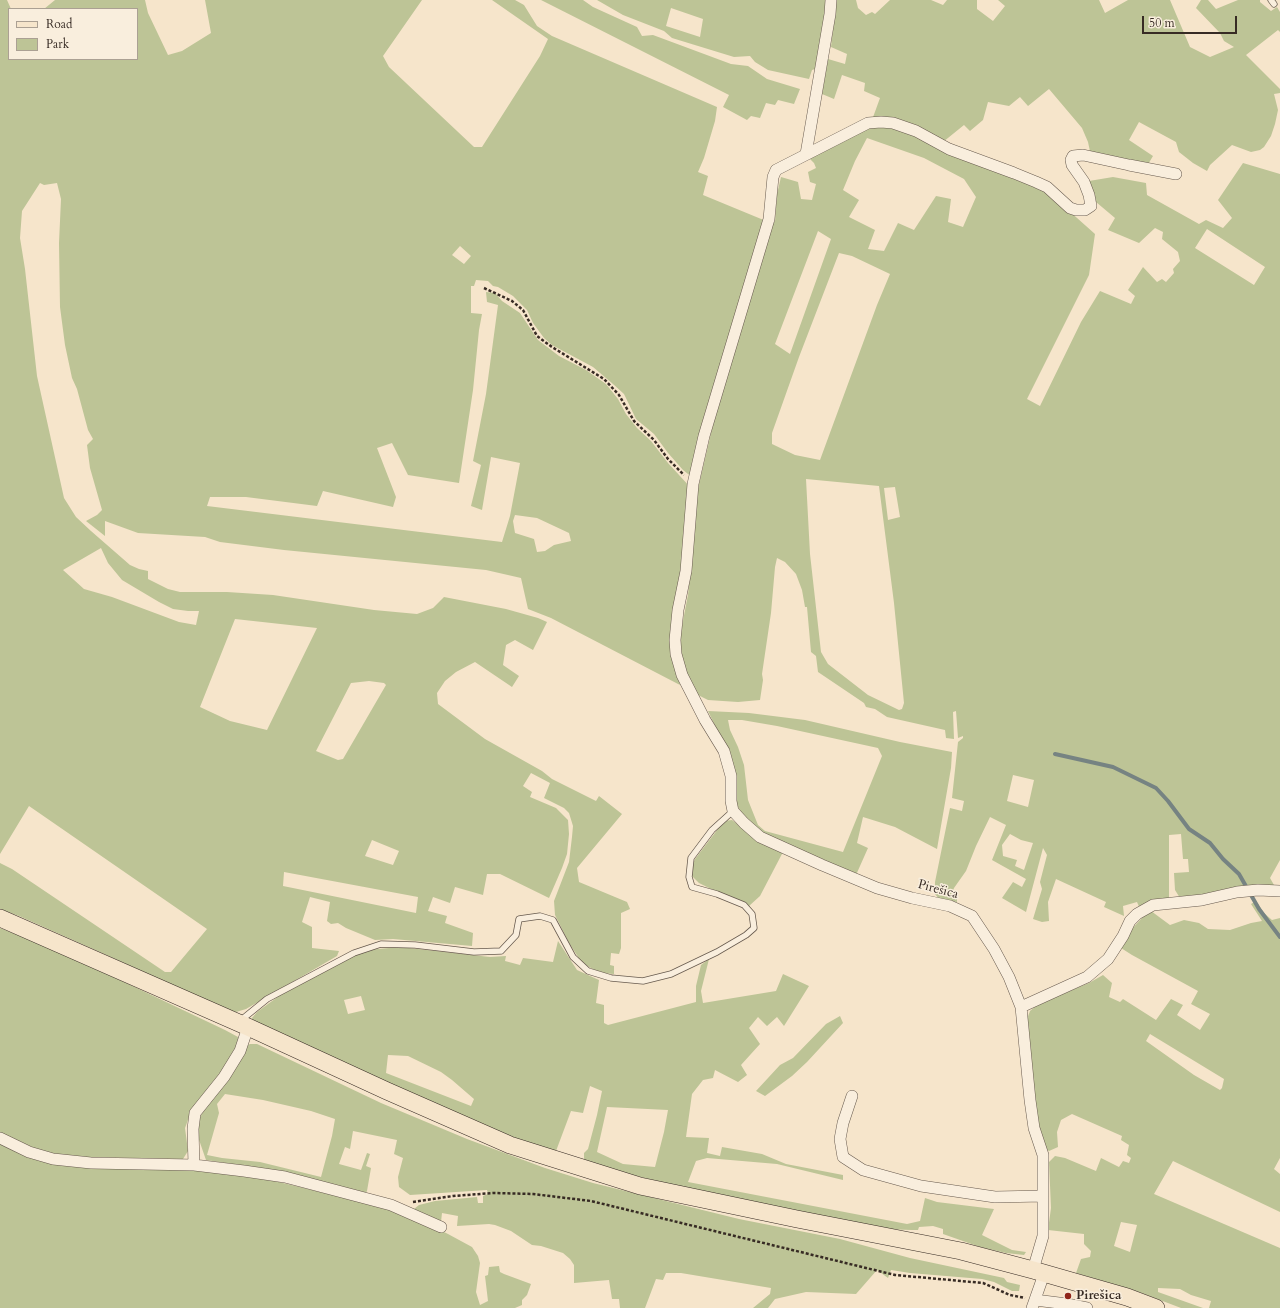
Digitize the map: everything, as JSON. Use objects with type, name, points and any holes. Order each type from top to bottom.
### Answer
[{"type":"main road","points":[[0,918],[243,1024],[386,1091],[510,1145],[632,1183],[961,1252],[1127,1297],[1156,1308]]},
{"type":"street","points":[[806,154],[830,14],[831,0]]},
{"type":"street","points":[[733,811],[730,776],[724,751],[705,720],[682,675],[676,654],[675,640],[678,610],[686,571],[693,484],[710,416],[769,219],[773,176],[776,170],[868,123],[881,122],[893,123],[916,131],[948,149],[1036,182],[1047,187],[1070,208],[1076,210],[1085,210],[1091,206],[1084,182],[1072,165],[1071,160],[1073,156],[1084,155],[1176,174]]},
{"type":"street","name":"Pirešica","points":[[733,811],[760,837],[822,865],[877,888],[912,898],[950,906],[972,916],[994,949],[1009,977],[1021,1007],[1034,1128],[1043,1155],[1042,1236],[1039,1272],[1034,1304]]},
{"type":"street","points":[[1021,1007],[1087,977],[1108,959],[1123,936],[1130,921],[1137,914],[1153,905],[1202,900],[1236,892],[1258,890],[1280,891]]},
{"type":"street","points":[[194,1165],[193,1129],[195,1113],[224,1077],[240,1051],[243,1024]]},
{"type":"street","points":[[852,1096],[843,1123],[840,1139],[843,1157],[863,1170],[921,1186],[995,1197],[1043,1196]]},
{"type":"street","points":[[0,1138],[29,1152],[53,1159],[91,1163],[194,1165],[285,1177],[390,1205],[441,1227]]},
{"type":"street","points":[[1034,1304],[1067,1304],[1087,1308]]},
{"type":"lane","points":[[243,1024],[267,999],[354,953],[381,944],[415,945],[474,952],[502,951],[516,935],[519,919],[540,916],[553,920],[573,957],[588,971],[611,978],[643,981],[671,974],[717,952],[746,935],[754,928],[752,914],[744,905],[717,894],[692,887],[689,877],[691,858],[712,830],[733,811]]},
{"type":"path","points":[[484,288],[512,301],[523,310],[537,336],[604,380],[618,395],[634,421],[654,440],[668,459],[693,484]]},
{"type":"path","points":[[390,1205],[453,1196],[494,1193],[533,1194],[591,1201],[895,1275],[982,1283],[1034,1304]]},
{"type":"green space","points":[[0,0],[7,0],[11,8],[8,8],[8,60],[138,60],[138,8],[45,8],[55,0],[145,0],[148,13],[168,55],[182,51],[211,33],[205,0],[422,0],[383,56],[389,67],[474,147],[482,147],[540,56],[548,39],[492,0],[515,0],[524,5],[537,26],[552,36],[717,107],[715,121],[704,158],[698,172],[708,176],[703,195],[766,221],[693,478],[683,470],[654,434],[636,419],[624,394],[593,367],[552,345],[544,338],[533,323],[527,310],[513,296],[498,287],[493,286],[488,281],[476,280],[474,286],[471,286],[471,313],[482,314],[473,390],[459,483],[408,475],[392,443],[377,448],[396,497],[393,507],[323,491],[317,506],[246,497],[210,497],[207,506],[502,542],[510,516],[520,463],[491,457],[482,510],[471,506],[481,465],[473,461],[486,394],[498,305],[487,302],[486,292],[495,293],[502,301],[520,313],[538,340],[559,356],[586,370],[606,384],[637,428],[651,441],[668,463],[691,488],[674,662],[680,685],[551,618],[528,609],[521,578],[486,570],[284,550],[220,542],[205,537],[138,533],[105,521],[105,536],[86,521],[97,515],[102,510],[90,468],[87,445],[93,439],[88,430],[77,389],[72,378],[65,345],[60,307],[59,243],[61,199],[57,183],[44,185],[40,183],[22,211],[20,238],[37,376],[64,498],[76,517],[130,565],[148,571],[148,579],[168,589],[180,592],[227,592],[273,595],[374,610],[417,614],[433,608],[444,597],[506,609],[547,622],[533,650],[515,640],[506,645],[503,665],[519,676],[512,687],[475,662],[456,672],[445,681],[437,693],[438,704],[485,739],[542,771],[552,779],[596,801],[599,796],[622,814],[577,868],[579,882],[627,902],[630,909],[621,913],[621,948],[619,954],[611,953],[610,965],[614,966],[614,974],[600,973],[582,963],[569,943],[555,915],[554,901],[569,862],[573,826],[569,813],[564,808],[544,798],[550,783],[531,773],[523,786],[532,792],[530,797],[556,808],[568,820],[569,834],[567,854],[549,898],[500,874],[487,874],[483,895],[455,887],[450,903],[433,897],[428,911],[447,916],[445,923],[473,933],[472,946],[393,939],[375,940],[346,928],[338,923],[331,924],[327,921],[330,902],[310,897],[302,922],[312,927],[312,948],[339,951],[337,956],[246,1009],[236,1012],[225,1009],[19,916],[0,909],[0,863],[12,869],[165,972],[171,972],[207,929],[29,806],[0,854]],"holes":[[[460,246],[471,256],[464,264],[452,255]],[[515,515],[537,518],[569,533],[571,541],[554,545],[545,551],[537,552],[534,539],[515,533],[513,521]],[[101,548],[108,563],[122,580],[173,609],[199,611],[196,625],[179,622],[112,597],[84,589],[63,570]],[[235,619],[317,628],[267,730],[230,721],[200,707]],[[369,681],[384,683],[386,685],[343,759],[338,760],[316,751],[351,683]],[[372,840],[399,851],[393,865],[365,856]],[[284,872],[418,897],[416,913],[283,886]]]},
{"type":"green space","points":[[541,0],[583,0],[593,7],[637,27],[642,36],[653,35],[731,64],[748,66],[767,79],[800,89],[794,104],[778,100],[775,105],[766,103],[760,118],[751,116],[747,120],[723,107],[729,95]]},
{"type":"green space","points":[[597,0],[828,0],[818,68],[812,70],[809,79],[768,70],[755,62],[750,56],[734,57],[672,38],[664,31],[623,15]],"holes":[[[671,8],[703,19],[700,37],[666,26]]]},
{"type":"green space","points":[[836,0],[856,0],[858,8],[866,15],[872,12],[875,14],[890,0],[931,0],[943,5],[947,0],[977,0],[977,9],[993,21],[1005,6],[998,0],[1099,0],[1105,13],[1128,0],[1170,0],[1190,47],[1210,57],[1234,47],[1224,41],[1220,33],[1196,8],[1201,0],[1208,0],[1216,9],[1238,0],[1260,0],[1260,2],[1271,11],[1277,7],[1280,12],[1280,32],[1278,30],[1246,55],[1280,89],[1280,93],[1274,94],[1278,110],[1275,124],[1271,136],[1264,147],[1260,150],[1251,152],[1232,145],[1210,165],[1207,171],[1193,163],[1179,152],[1176,142],[1139,122],[1129,140],[1153,156],[1147,166],[1091,156],[1088,142],[1082,128],[1049,89],[1028,106],[1020,97],[1009,106],[988,102],[983,120],[970,131],[964,125],[943,142],[872,120],[880,98],[864,91],[865,83],[842,75],[834,99],[822,94],[828,59],[845,64],[847,54],[831,47]]},
{"type":"green space","points":[[872,126],[891,127],[950,153],[1040,185],[1095,234],[1089,275],[1027,399],[1040,406],[1081,322],[1100,291],[1131,304],[1135,296],[1128,290],[1143,267],[1157,282],[1162,279],[1166,282],[1174,273],[1173,269],[1180,261],[1178,252],[1162,239],[1163,232],[1155,228],[1139,243],[1108,230],[1115,218],[1096,202],[1089,181],[1113,177],[1146,183],[1147,195],[1199,224],[1206,220],[1223,228],[1232,218],[1218,200],[1243,163],[1280,174],[1280,860],[1270,878],[1274,885],[1253,886],[1180,898],[1175,890],[1174,873],[1189,872],[1188,859],[1183,859],[1181,834],[1169,835],[1169,898],[1140,909],[1137,902],[1123,906],[1124,916],[1104,907],[1106,902],[1056,879],[1048,902],[1049,921],[1042,922],[1033,919],[1042,889],[1040,882],[1047,855],[1043,848],[1026,912],[1002,898],[1013,882],[1022,887],[1026,879],[992,860],[1006,825],[990,817],[966,871],[952,893],[957,898],[957,902],[939,899],[935,894],[935,882],[950,808],[962,811],[964,801],[952,798],[958,742],[963,738],[963,736],[958,738],[956,711],[953,712],[954,739],[946,738],[945,730],[887,717],[875,709],[866,707],[864,703],[818,672],[816,656],[811,652],[807,607],[805,607],[802,590],[796,574],[785,562],[777,558],[760,700],[738,702],[708,700],[698,695],[682,663],[679,641],[688,595],[697,493],[715,416],[771,227],[775,221],[777,194],[781,177],[798,182],[801,199],[812,200],[816,184],[810,182],[808,172],[816,168],[814,163],[809,158]],"holes":[[[867,138],[924,158],[964,179],[976,197],[963,227],[948,222],[951,199],[936,196],[914,230],[898,223],[884,251],[868,249],[875,230],[849,217],[859,200],[843,190],[855,161]],[[1207,229],[1265,267],[1254,285],[1195,248]],[[818,231],[831,239],[790,354],[775,344]],[[839,253],[852,256],[890,274],[877,305],[820,460],[795,455],[772,444],[772,433],[799,357]],[[806,479],[879,486],[894,603],[904,703],[902,709],[899,710],[868,695],[828,664],[821,652],[810,554]],[[895,487],[900,517],[888,520],[884,488]],[[1013,775],[1034,780],[1028,807],[1007,801]],[[1010,834],[1021,840],[1033,843],[1024,870],[1015,866],[1017,860],[1003,856],[1002,845]]]},
{"type":"green space","points":[[708,711],[749,713],[805,720],[900,742],[952,752],[951,768],[937,849],[895,827],[863,817],[857,843],[868,848],[856,875],[757,830],[744,817],[737,805],[735,779],[722,740]],"holes":[[[728,720],[742,720],[878,748],[882,756],[843,852],[765,831],[758,825],[748,800],[744,765],[730,730]]]},
{"type":"green space","points":[[732,820],[759,841],[783,852],[760,896],[749,906],[742,901],[715,891],[699,883],[692,876],[692,866],[695,859],[724,821]]},
{"type":"green space","points":[[1256,901],[1264,913],[1272,920],[1280,918],[1280,1158],[1274,1169],[1280,1174],[1280,1212],[1173,1161],[1154,1194],[1280,1248],[1280,1308],[1209,1308],[1211,1301],[1191,1295],[1180,1289],[1158,1288],[1158,1292],[1203,1308],[1181,1308],[1139,1292],[1076,1273],[1081,1259],[1090,1257],[1091,1251],[1084,1244],[1084,1234],[1048,1230],[1051,1208],[1049,1162],[1055,1156],[1065,1158],[1096,1171],[1101,1158],[1119,1167],[1123,1161],[1129,1163],[1131,1158],[1127,1155],[1129,1145],[1121,1140],[1122,1136],[1072,1114],[1061,1120],[1057,1132],[1058,1147],[1049,1151],[1045,1148],[1038,1126],[1027,1019],[1030,1011],[1038,1004],[1089,983],[1103,975],[1112,983],[1109,997],[1120,1002],[1123,999],[1156,1020],[1171,999],[1183,1005],[1177,1015],[1200,1030],[1210,1014],[1191,1004],[1198,991],[1121,948],[1128,933],[1151,911],[1170,925],[1184,920],[1199,923],[1208,929],[1230,930],[1262,921],[1251,904]],"holes":[[[1150,1034],[1224,1079],[1222,1088],[1220,1090],[1194,1075],[1146,1041]],[[1121,1222],[1137,1225],[1130,1252],[1114,1246]]]},
{"type":"green space","points":[[0,928],[122,981],[238,1037],[239,1044],[233,1056],[192,1109],[185,1128],[188,1151],[183,1159],[55,1155],[25,1146],[0,1133]]},
{"type":"green space","points":[[558,941],[577,970],[599,980],[596,1003],[604,1005],[604,1023],[608,1025],[696,1002],[696,986],[701,965],[709,959],[701,991],[703,1003],[776,991],[783,974],[809,986],[784,1026],[777,1017],[767,1026],[758,1017],[749,1028],[760,1044],[741,1065],[747,1075],[738,1082],[715,1070],[713,1078],[703,1080],[692,1094],[686,1137],[709,1138],[707,1153],[720,1156],[722,1147],[762,1154],[786,1164],[843,1175],[843,1180],[777,1164],[707,1158],[696,1161],[688,1182],[907,1224],[920,1221],[925,1198],[937,1202],[994,1209],[982,1235],[1012,1250],[1026,1252],[1024,1255],[1006,1253],[980,1247],[943,1234],[943,1229],[933,1226],[919,1227],[918,1230],[882,1229],[678,1186],[624,1173],[584,1161],[584,1153],[588,1149],[602,1091],[590,1086],[583,1113],[571,1111],[556,1151],[493,1131],[253,1023],[252,1018],[257,1012],[279,996],[343,961],[367,950],[400,947],[490,957],[506,956],[505,961],[520,965],[523,958],[553,962]],"holes":[[[361,996],[365,1010],[348,1014],[344,1000]],[[388,1055],[408,1056],[441,1072],[474,1099],[471,1106],[386,1073]],[[607,1107],[668,1110],[655,1167],[623,1164],[597,1152]]]},
{"type":"green space","points":[[840,1016],[843,1023],[792,1076],[765,1096],[756,1091],[780,1065],[793,1058],[826,1024]]},
{"type":"green space","points":[[250,1044],[257,1044],[381,1103],[467,1139],[545,1168],[593,1183],[739,1219],[840,1239],[910,1258],[1004,1278],[1007,1282],[1020,1285],[1019,1291],[1012,1291],[994,1282],[982,1279],[891,1270],[888,1278],[877,1270],[856,1294],[806,1292],[775,1299],[768,1308],[753,1308],[770,1294],[771,1288],[681,1273],[666,1273],[663,1280],[656,1279],[645,1308],[620,1308],[619,1299],[612,1299],[609,1280],[574,1283],[574,1265],[563,1253],[541,1246],[532,1245],[511,1231],[495,1225],[457,1226],[458,1216],[442,1213],[441,1222],[415,1213],[414,1209],[419,1205],[435,1201],[477,1197],[478,1203],[483,1203],[483,1196],[488,1194],[487,1190],[410,1195],[399,1187],[398,1177],[403,1158],[394,1154],[397,1140],[353,1131],[350,1149],[345,1147],[339,1164],[361,1170],[367,1153],[370,1154],[366,1166],[371,1168],[367,1191],[365,1194],[259,1168],[206,1160],[197,1134],[197,1123],[206,1106],[246,1046]],"holes":[[[225,1094],[263,1100],[311,1111],[335,1119],[321,1177],[260,1162],[207,1155],[219,1113],[217,1104]]]},
{"type":"green space","points":[[0,1143],[95,1168],[201,1170],[250,1175],[378,1206],[422,1221],[472,1247],[478,1256],[480,1263],[476,1292],[480,1305],[488,1301],[485,1276],[488,1275],[489,1267],[499,1266],[500,1272],[531,1284],[527,1295],[522,1300],[522,1305],[515,1308],[0,1308]]},
{"type":"waterway","points":[[1055,754],[1113,767],[1156,788],[1189,829],[1210,843],[1223,859],[1239,874],[1259,909],[1280,937]]},
{"type":"place","name":"Pirešica","points":[[1068,1296]]}]
